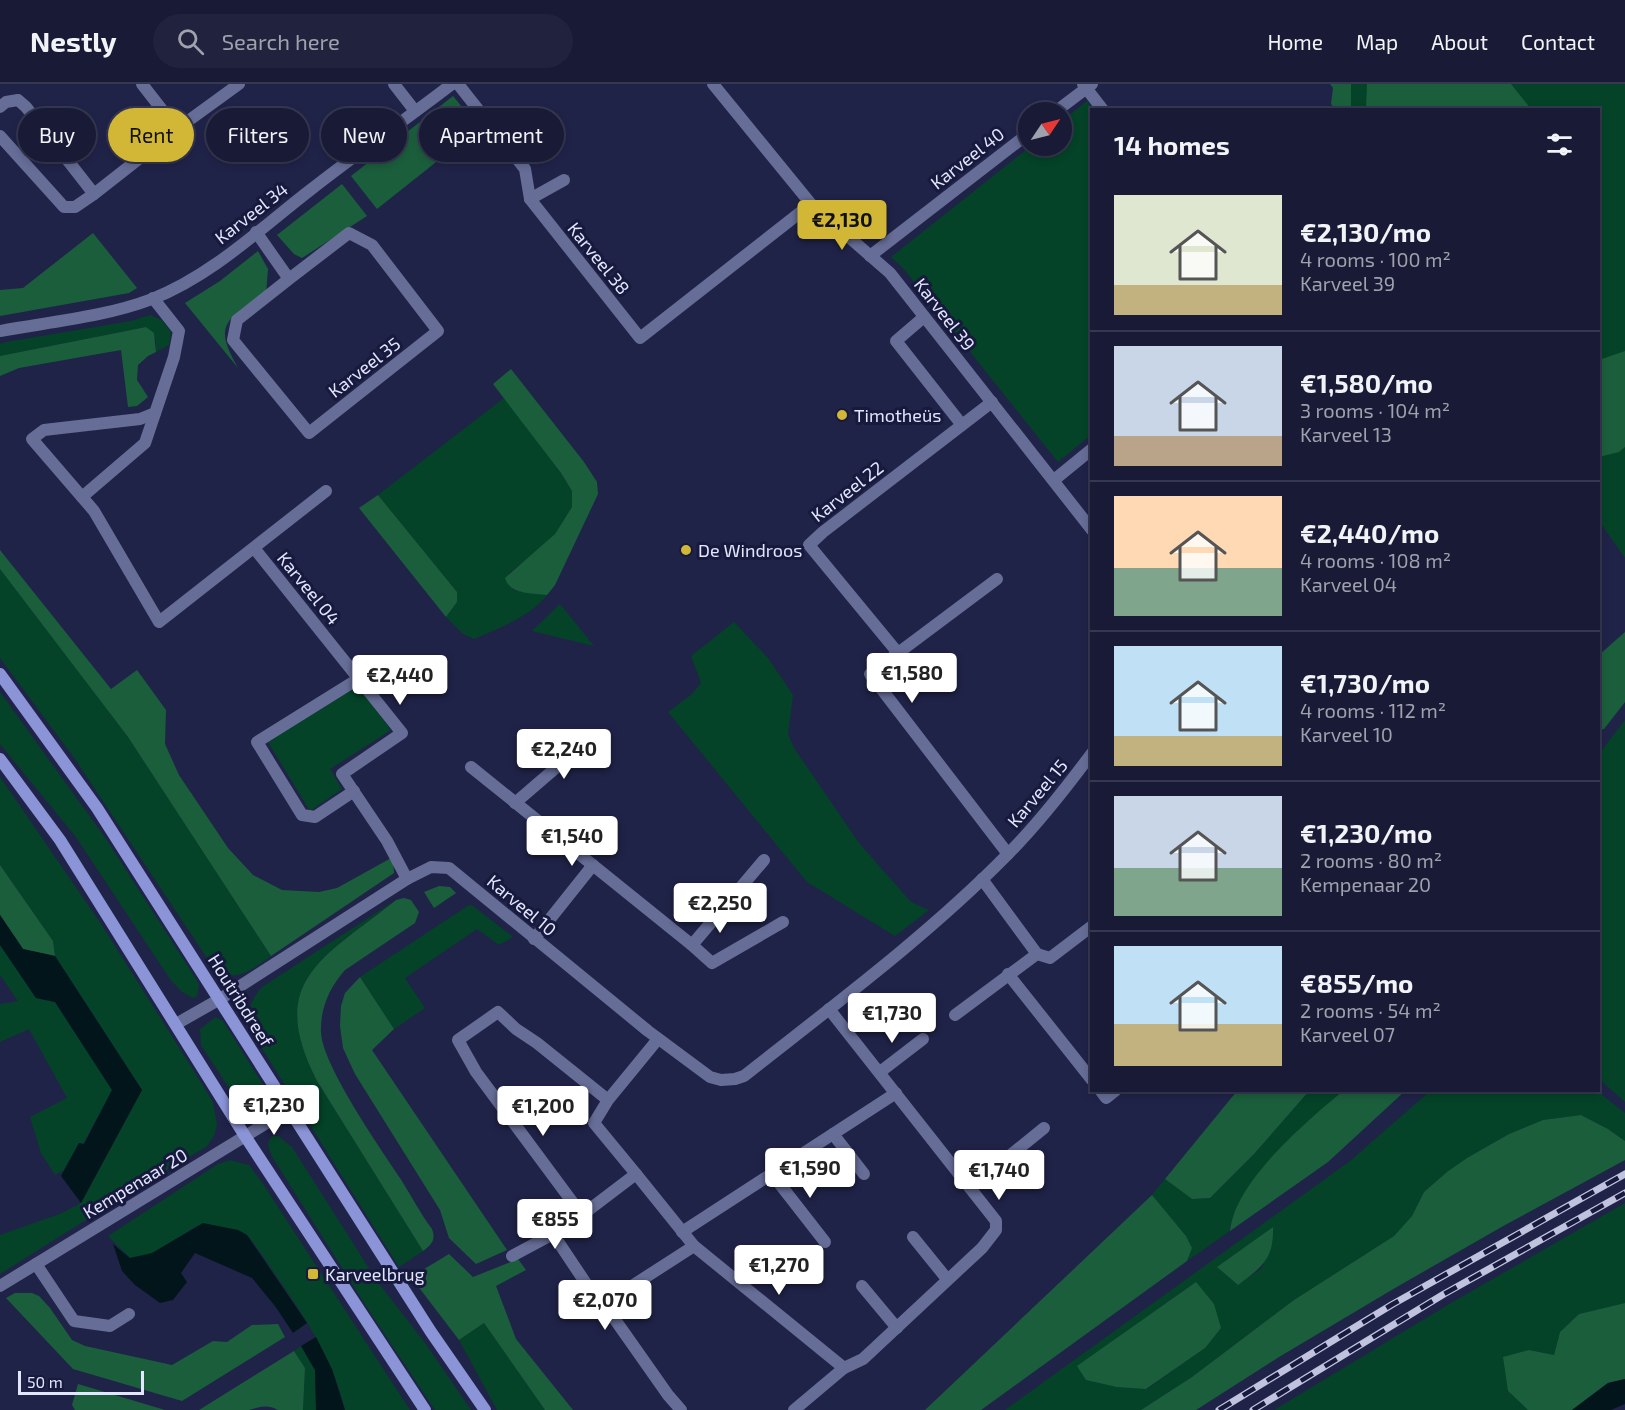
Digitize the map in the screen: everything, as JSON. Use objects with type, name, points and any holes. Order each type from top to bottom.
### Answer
[{"type":"main road","name":"Houtribdreef","points":[[0,674],[97,808],[424,1323],[485,1410]]},
{"type":"main road","points":[[0,759],[60,840],[245,1136],[425,1410]]},
{"type":"street","points":[[142,84],[161,108]]},
{"type":"street","points":[[194,117],[239,84]]},
{"type":"street","points":[[394,84],[416,111]]},
{"type":"street","name":"Karveel 34","points":[[0,331],[127,308],[179,286],[218,262],[452,84]]},
{"type":"street","name":"Karveel 38","points":[[458,84],[525,169],[530,200],[640,338],[811,204]]},
{"type":"street","name":"Karveel 39","points":[[713,84],[811,204],[890,273],[992,402]]},
{"type":"street","points":[[1068,102],[1087,86],[1102,108]]},
{"type":"street","points":[[0,107],[6,102],[18,100],[26,107],[94,194]]},
{"type":"street","points":[[0,136],[64,207],[75,207],[135,162]]},
{"type":"street","name":"Karveel 40","points":[[870,256],[1018,142]]},
{"type":"street","points":[[530,200],[564,180]]},
{"type":"street","points":[[256,232],[289,279]]},
{"type":"street","name":"Karveel 35","points":[[349,233],[372,245],[438,332],[309,433],[233,340],[237,320],[289,279],[349,233]]},
{"type":"street","points":[[82,497],[145,443],[156,413],[179,340],[179,331],[153,298]]},
{"type":"street","points":[[924,317],[896,341],[962,425]]},
{"type":"street","points":[[992,402],[1090,527]]},
{"type":"street","name":"Karveel 22","points":[[898,653],[809,545],[992,402]]},
{"type":"street","points":[[156,413],[140,420],[44,430],[32,439],[94,511],[159,622],[326,491]]},
{"type":"street","points":[[1054,480],[1090,451]]},
{"type":"street","name":"Karveel 04","points":[[254,548],[402,733],[342,774],[387,841],[407,879]]},
{"type":"street","points":[[997,579],[870,674],[1008,854]]},
{"type":"street","points":[[354,791],[315,817],[302,814],[257,742],[358,679]]},
{"type":"street","points":[[515,803],[594,735]]},
{"type":"street","name":"Karveel 15","points":[[1008,854],[1090,755]]},
{"type":"street","points":[[471,767],[712,963],[783,922]]},
{"type":"street","name":"Karveel 10","points":[[176,1024],[220,999],[407,879],[430,867],[449,868],[658,1039],[710,1077],[721,1080],[735,1079],[744,1076],[899,953],[1008,854]]},
{"type":"street","points":[[692,945],[764,860]]},
{"type":"street","points":[[534,939],[593,865]]},
{"type":"street","points":[[982,879],[1037,954],[1050,958],[1090,928]]},
{"type":"street","points":[[955,1015],[1037,954]]},
{"type":"street","points":[[1008,974],[1090,1077]]},
{"type":"street","points":[[794,1410],[844,1368],[862,1359],[897,1328],[982,1248],[996,1230],[996,1221],[829,1009]]},
{"type":"street","points":[[582,1215],[476,1072],[458,1040],[498,1012],[516,1029],[608,1100]]},
{"type":"street","points":[[658,1039],[608,1100],[594,1123],[694,1246],[844,1368]]},
{"type":"street","points":[[880,1072],[922,1039]]},
{"type":"street","points":[[1102,1092],[1107,1098],[1114,1092]]},
{"type":"street","points":[[682,1232],[896,1093]]},
{"type":"street","name":"Kempenaar 20","points":[[0,1287],[288,1110]]},
{"type":"street","points":[[970,1188],[1044,1128]]},
{"type":"street","points":[[833,1134],[864,1174]]},
{"type":"street","points":[[512,1256],[582,1215],[636,1174]]},
{"type":"street","points":[[772,1174],[825,1242]]},
{"type":"street","points":[[553,1234],[593,1294],[604,1304],[681,1410]]},
{"type":"street","points":[[913,1237],[947,1279]]},
{"type":"street","points":[[604,1304],[694,1246]]},
{"type":"street","points":[[36,1264],[74,1321],[110,1326],[129,1314]]},
{"type":"street","points":[[862,1286],[897,1328]]},
{"type":"green space","points":[[1330,84],[1351,84],[1351,108],[1334,108],[1331,104],[1333,88]]},
{"type":"green space","points":[[1348,84],[1625,84],[1625,558],[1600,522],[1600,108],[1350,108]]},
{"type":"green space","points":[[1367,84],[1511,84],[1530,108],[1366,108]]},
{"type":"green space","points":[[453,96],[463,108],[438,108]]},
{"type":"green space","points":[[1087,101],[1093,108],[1090,108],[1090,436],[1058,462],[903,268],[891,257],[1018,156],[1072,156],[1072,113]]},
{"type":"green space","points":[[419,123],[419,162],[436,162],[377,209],[351,176],[369,162],[407,162],[407,132]]},
{"type":"green space","points":[[342,184],[367,216],[302,258],[294,254],[277,235]]},
{"type":"green space","points":[[93,233],[137,288],[129,293],[0,316],[0,290],[23,288]]},
{"type":"green space","points":[[258,251],[268,269],[266,293],[235,314],[225,332],[227,346],[238,368],[185,303],[220,281]]},
{"type":"green space","points":[[150,315],[162,320],[171,332],[169,345],[156,352],[156,340],[146,327],[0,356],[0,344],[6,342],[131,321]]},
{"type":"green space","points":[[146,327],[154,333],[156,352],[138,365],[137,380],[148,397],[137,406],[128,407],[121,350],[19,368],[0,376],[0,356]]},
{"type":"green space","points":[[1625,351],[1625,447],[1619,452],[1600,457],[1600,360]]},
{"type":"green space","points":[[511,369],[597,482],[598,494],[555,585],[547,595],[512,588],[505,578],[555,534],[572,507],[572,491],[561,473],[493,384]]},
{"type":"green space","points":[[504,398],[561,473],[572,491],[572,507],[555,534],[509,573],[513,590],[547,595],[523,616],[474,639],[463,634],[446,617],[457,602],[457,592],[378,495]]},
{"type":"green space","points":[[378,495],[457,592],[457,602],[446,617],[359,508]]},
{"type":"green space","points":[[0,550],[111,689],[137,670],[166,710],[165,744],[179,775],[228,848],[253,875],[282,890],[319,892],[337,888],[393,857],[394,873],[271,956],[128,737],[0,569]]},
{"type":"green space","points":[[0,569],[128,737],[271,956],[258,966],[238,975],[223,974],[215,970],[75,759],[0,658]]},
{"type":"green space","points":[[560,604],[594,646],[532,631]]},
{"type":"green space","points":[[734,622],[768,658],[793,695],[788,734],[794,748],[859,843],[911,902],[929,910],[895,936],[807,882],[668,712],[692,694],[701,683],[691,656]]},
{"type":"green space","points":[[1625,632],[1625,702],[1604,729],[1600,730],[1600,654]]},
{"type":"green space","points":[[358,686],[391,730],[330,769],[342,789],[310,811],[268,742]]},
{"type":"green space","points":[[0,692],[106,839],[196,979],[199,985],[197,996],[193,998],[182,992],[170,979],[76,837],[0,744]]},
{"type":"green space","points":[[1625,720],[1625,1102],[1600,1080],[1600,753]]},
{"type":"green space","points":[[0,777],[101,924],[190,1065],[213,1102],[217,1125],[214,1136],[206,1147],[0,1274],[0,1235],[62,1213],[81,1203],[142,1090],[55,956],[53,941],[0,865]]},
{"type":"green space","points":[[0,865],[53,941],[55,956],[23,949],[0,915]]},
{"type":"green space","points":[[439,886],[450,887],[456,893],[434,908],[424,892]]},
{"type":"green space","points":[[404,898],[411,900],[419,912],[415,923],[345,970],[334,984],[327,999],[322,1016],[321,1033],[331,1065],[342,1085],[432,1229],[434,1236],[432,1242],[423,1251],[317,1081],[303,1047],[297,1018],[300,995],[310,974],[326,956],[396,900]]},
{"type":"green space","points":[[396,900],[326,956],[310,974],[300,995],[297,1018],[303,1047],[317,1081],[423,1251],[399,1267],[263,1050],[249,1018],[251,1003],[262,987]]},
{"type":"green space","points":[[469,905],[513,937],[499,945],[477,929],[405,978],[425,1008],[394,1029],[360,977]]},
{"type":"green space","points":[[0,945],[36,998],[55,1002],[112,1090],[83,1144],[79,1143],[64,1170],[55,1175],[41,1153],[30,1117],[67,1098],[29,1029],[0,1042],[0,1004],[18,1001],[0,975]]},
{"type":"green space","points":[[360,977],[394,1029],[372,1050],[507,1250],[476,1264],[449,1238],[440,1210],[355,1074],[343,1048],[340,1026],[341,1006],[345,993]]},
{"type":"green space","points":[[216,1017],[223,1021],[268,1093],[265,1108],[250,1118],[201,1045],[200,1029]]},
{"type":"green space","points":[[1236,1092],[1308,1092],[1254,1154],[1210,1198],[1192,1199],[1165,1179]]},
{"type":"green space","points":[[1308,1092],[1343,1092],[1293,1135],[1258,1174],[1234,1213],[1230,1231],[1187,1261],[1192,1248],[1186,1236],[1152,1195],[1165,1179],[1192,1199],[1210,1198],[1254,1154]]},
{"type":"green space","points":[[1342,1092],[1404,1092],[1328,1162],[1230,1231],[1235,1212],[1244,1193],[1258,1173],[1311,1118]]},
{"type":"green space","points":[[1429,1092],[1598,1092],[1625,1113],[1625,1141],[1581,1115],[1543,1120],[1509,1134],[1467,1158],[1424,1192],[1412,1216],[1394,1236],[1294,1300],[1192,1377],[1141,1410],[1005,1410],[1350,1161]],"holes":[[[1273,1227],[1262,1268],[1238,1285],[1218,1268]],[[1196,1282],[1205,1348],[1147,1389],[1078,1366]]]},
{"type":"green space","points":[[1581,1115],[1625,1141],[1625,1160],[1395,1288],[1279,1357],[1196,1410],[1141,1410],[1192,1377],[1294,1300],[1394,1236],[1412,1216],[1424,1192],[1467,1158],[1509,1134],[1543,1120]]},
{"type":"green space","points":[[273,1136],[278,1136],[292,1147],[377,1281],[425,1343],[471,1410],[435,1410],[366,1306],[273,1158],[268,1143]]},
{"type":"green space","points":[[230,1160],[249,1165],[263,1184],[410,1410],[345,1410],[333,1374],[317,1340],[288,1293],[247,1235],[238,1230],[197,1226],[152,1254],[130,1258],[108,1236],[218,1164]]},
{"type":"green space","points":[[1152,1195],[1186,1236],[1192,1248],[1187,1261],[981,1410],[925,1410]]},
{"type":"green space","points":[[1625,1203],[1625,1303],[1579,1314],[1560,1332],[1554,1355],[1529,1350],[1508,1391],[1528,1410],[1274,1410],[1451,1303]]},
{"type":"green space","points":[[1273,1227],[1269,1255],[1254,1273],[1238,1285],[1217,1267]]},
{"type":"green space","points":[[449,1254],[473,1277],[518,1259],[526,1270],[496,1286],[516,1339],[573,1410],[545,1410],[484,1323],[459,1340],[411,1277]]},
{"type":"green space","points":[[1196,1282],[1214,1304],[1221,1328],[1205,1348],[1146,1389],[1117,1387],[1086,1380],[1077,1366]]},
{"type":"green space","points":[[15,1293],[32,1293],[39,1296],[72,1340],[85,1346],[172,1365],[213,1341],[227,1342],[252,1325],[278,1324],[285,1337],[182,1401],[73,1369],[6,1298]]},
{"type":"green space","points":[[1625,1303],[1625,1379],[1608,1383],[1572,1410],[1528,1410],[1508,1391],[1503,1357],[1529,1350],[1554,1355],[1560,1332],[1579,1314]]},
{"type":"green space","points":[[484,1323],[545,1410],[497,1410],[459,1340]]},
{"type":"green space","points":[[301,1346],[315,1370],[316,1410],[303,1410],[305,1368],[294,1351]]},
{"type":"green space","points":[[294,1351],[305,1368],[303,1410],[260,1407],[249,1410],[199,1410]]},
{"type":"green space","points":[[78,1384],[165,1410],[75,1410],[72,1405]]},
{"type":"shaded area","points":[[0,915],[23,949],[55,956],[142,1090],[81,1203],[61,1176],[79,1143],[84,1144],[112,1090],[55,1002],[36,998],[0,945]]},
{"type":"shaded area","points":[[203,1223],[238,1230],[247,1235],[307,1323],[293,1333],[252,1278],[195,1253],[181,1273],[187,1282],[173,1300],[160,1303],[135,1285],[122,1271],[113,1244],[130,1258],[152,1253]]},
{"type":"shaded area","points":[[316,1337],[332,1369],[345,1410],[316,1410],[315,1370],[301,1346]]},
{"type":"shaded area","points":[[1625,1379],[1625,1404],[1611,1410],[1572,1410],[1608,1383]]},
{"type":"railway","points":[[1219,1410],[1393,1304],[1625,1174]]},
{"type":"railway","points":[[1253,1410],[1444,1294],[1625,1193]]},
{"type":"place","name":"Timotheüs","points":[[842,415]]},
{"type":"place","name":"De Windroos","points":[[686,550]]},
{"type":"place","name":"Karveelbrug","points":[[313,1274]]}]
